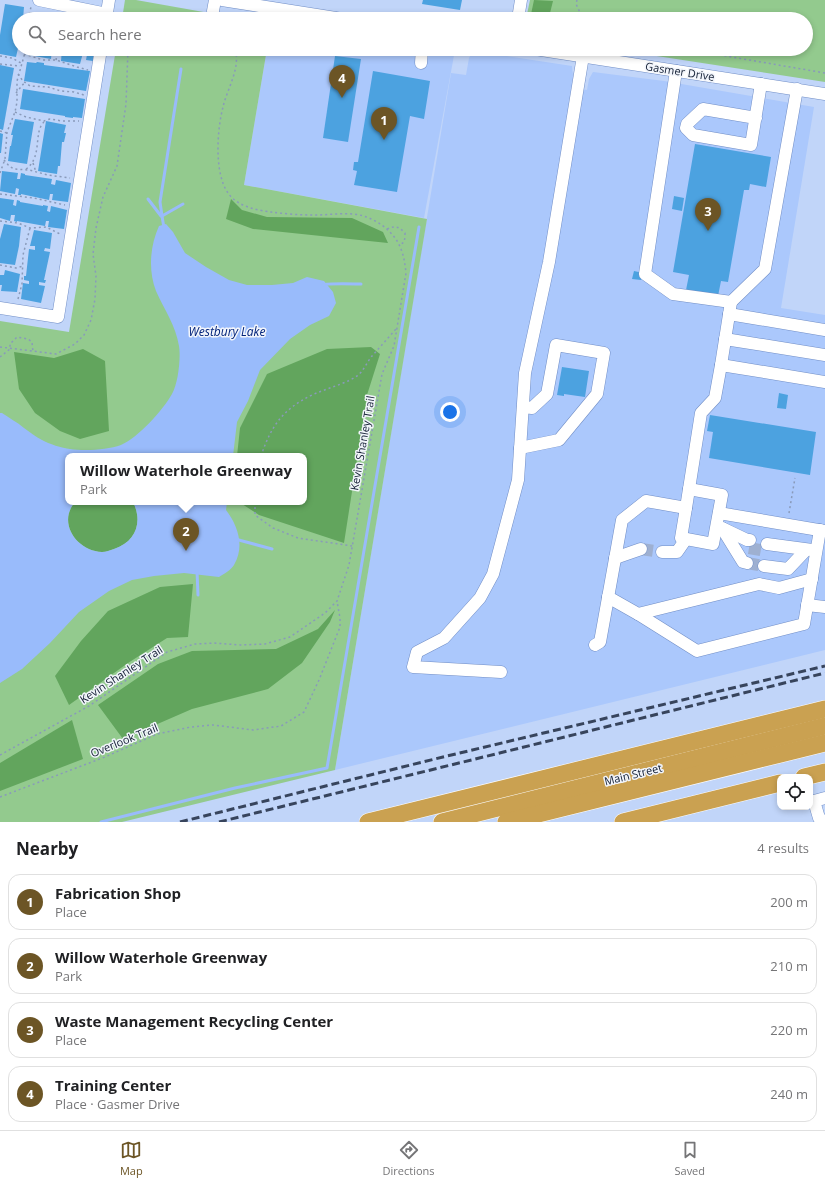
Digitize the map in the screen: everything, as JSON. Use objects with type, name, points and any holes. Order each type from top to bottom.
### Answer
[{"type":"highway","points":[[368,822],[825,710]]},
{"type":"highway","name":"Main Street","points":[[442,822],[825,726]]},
{"type":"highway","name":"Main Street","points":[[506,822],[825,743]]},
{"type":"highway","points":[[813,775],[825,772]]},
{"type":"highway","points":[[623,822],[777,784]]},
{"type":"street","points":[[107,12],[110,0]]},
{"type":"street","points":[[222,0],[298,12]]},
{"type":"street","points":[[519,12],[521,0]]},
{"type":"street","points":[[35,2],[86,12]]},
{"type":"street","points":[[0,308],[58,317],[100,56]]},
{"type":"street","points":[[420,62],[421,56]]},
{"type":"street","points":[[501,672],[413,667],[416,652],[444,638],[480,598],[493,574],[518,480],[525,373],[550,262],[583,56]]},
{"type":"street","name":"Gasmer Drive","points":[[583,56],[825,94]]},
{"type":"street","points":[[676,71],[645,274],[673,294],[825,330]]},
{"type":"street","points":[[668,123],[686,126],[686,128],[694,135],[751,144],[761,84]]},
{"type":"street","points":[[726,530],[713,544],[680,538],[701,413],[715,398],[730,308],[765,268],[797,89]]},
{"type":"street","points":[[686,126],[686,124],[703,109],[756,118]]},
{"type":"street","points":[[725,339],[825,355]]},
{"type":"street","points":[[520,448],[559,440],[597,394],[604,353],[556,345],[547,394],[532,408],[523,407]]},
{"type":"street","points":[[721,365],[825,382]]},
{"type":"street","points":[[689,489],[722,495],[719,513],[726,530],[744,562],[749,552],[726,530]]},
{"type":"street","points":[[595,645],[600,642],[622,520],[646,501],[686,508]]},
{"type":"street","points":[[719,513],[823,530]]},
{"type":"street","points":[[805,549],[766,555],[788,569],[823,530]]},
{"type":"street","points":[[662,552],[677,552],[686,539]]},
{"type":"street","points":[[615,558],[641,549]]},
{"type":"street","points":[[608,597],[698,651],[804,624],[812,579],[805,549]]},
{"type":"street","points":[[638,614],[759,584],[779,588],[812,579]]},
{"type":"street","points":[[807,605],[825,607]]},
{"type":"street","points":[[825,798],[814,801],[819,818],[825,822]]},
{"type":"path","points":[[577,0],[576,4],[580,12]]},
{"type":"path","points":[[30,12],[35,2]]},
{"type":"path","points":[[0,56],[12,58],[21,64]]},
{"type":"path","points":[[0,173],[4,160],[7,133],[15,112],[18,74],[23,56]]},
{"type":"path","points":[[30,56],[42,60],[56,60],[77,68],[98,72]]},
{"type":"path","points":[[56,60],[57,56]]},
{"type":"path","points":[[0,347],[56,354],[75,344],[84,335],[91,320],[96,276],[93,254],[96,228],[103,197],[117,166],[126,104],[128,56]]},
{"type":"path","name":"Kevin Shanley Trail","points":[[0,756],[89,706],[167,652],[195,644],[265,644],[290,637],[326,613],[337,601],[349,565],[382,374],[394,346],[406,273],[404,260],[400,246],[387,229],[368,217],[352,214],[317,215],[258,211],[242,205],[228,193],[220,176],[219,133],[223,106],[232,80],[236,56]]},
{"type":"path","points":[[726,56],[825,73]]},
{"type":"path","points":[[0,64],[21,64]]},
{"type":"path","points":[[18,74],[30,86],[48,87],[93,97]]},
{"type":"path","points":[[16,93],[25,82]]},
{"type":"path","points":[[15,112],[26,117],[44,121]]},
{"type":"path","points":[[36,172],[33,163],[40,125],[44,121],[50,119],[89,123]]},
{"type":"path","points":[[0,131],[7,133]]},
{"type":"path","points":[[4,160],[14,169],[81,179]]},
{"type":"path","points":[[25,170],[33,163]]},
{"type":"path","points":[[0,194],[77,206]]},
{"type":"path","points":[[0,221],[18,223],[30,228],[46,227],[72,237]]},
{"type":"path","points":[[387,229],[394,226],[400,227],[405,234],[405,239],[400,246]]},
{"type":"path","points":[[16,311],[22,284],[23,256],[30,228]]},
{"type":"path","points":[[0,265],[16,268],[23,266]]},
{"type":"path","points":[[262,453],[267,438],[278,420],[295,405],[312,395],[333,388],[358,375],[371,357],[397,327]]},
{"type":"path","points":[[0,357],[10,349],[10,344],[17,337],[28,339],[32,342],[33,352]]},
{"type":"path","points":[[787,524],[795,478]]},
{"type":"path","points":[[255,505],[255,515],[273,528],[298,538],[352,546]]},
{"type":"path","name":"Overlook Trail","points":[[0,797],[157,734],[191,727],[213,725],[253,730],[281,726],[304,712],[319,680],[340,627],[337,601]]},
{"type":"shaded area","points":[[266,56],[454,56],[424,218],[244,185]]},
{"type":"shaded area","points":[[470,56],[506,56],[572,66],[572,87],[587,90],[589,79],[593,72],[664,81],[814,107],[781,308],[825,315],[825,650],[335,770],[451,73],[466,75]]},
{"type":"green space","points":[[125,0],[136,0],[204,12],[123,12]]},
{"type":"green space","points":[[530,0],[825,0],[825,82],[656,56],[813,56],[813,12],[527,12]]},
{"type":"green space","points":[[534,0],[553,1],[550,12],[531,12]]},
{"type":"green space","points":[[115,56],[266,56],[244,185],[427,219],[335,770],[122,822],[0,822],[0,321],[69,332]]},
{"type":"green space","points":[[231,199],[242,210],[267,217],[352,218],[383,232],[388,243],[253,229],[226,219]]},
{"type":"green space","points":[[371,347],[380,354],[367,395],[344,543],[259,515],[244,505],[307,505],[307,453],[237,453],[240,428],[267,374],[327,349]]},
{"type":"green space","points":[[83,349],[105,361],[109,431],[80,439],[60,431],[35,413],[19,389],[14,352],[54,358]]},
{"type":"green space","points":[[73,505],[134,505],[137,517],[136,530],[128,542],[122,546],[102,552],[93,550],[85,547],[72,534],[68,519],[70,510]]},
{"type":"green space","points":[[193,584],[188,637],[167,638],[128,663],[69,705],[55,676],[81,641],[108,611],[160,587]]},
{"type":"green space","points":[[335,610],[330,622],[302,663],[268,689],[192,709],[123,739],[98,705],[158,664],[192,651],[276,649],[318,629]]},
{"type":"green space","points":[[72,720],[83,759],[0,791],[0,763]]},
{"type":"water","name":"Westbury Lake","points":[[166,224],[173,232],[185,253],[229,280],[247,285],[272,285],[293,283],[307,277],[324,281],[333,292],[336,303],[329,316],[310,325],[290,339],[260,370],[248,401],[237,422],[233,453],[65,453],[65,505],[73,505],[70,510],[68,519],[69,527],[72,534],[85,547],[104,552],[122,546],[128,542],[136,530],[137,517],[134,505],[227,505],[226,510],[237,529],[239,536],[239,551],[231,569],[219,577],[184,573],[154,576],[132,580],[109,591],[79,612],[50,643],[22,669],[0,683],[0,413],[45,441],[63,448],[82,450],[96,450],[121,445],[143,430],[157,415],[174,390],[180,357],[175,332],[153,283],[151,258],[159,226]]},
{"type":"building","points":[[423,0],[462,0],[460,10],[422,4]]},
{"type":"building","points":[[5,4],[24,7],[24,12],[12,12],[12,56],[16,57],[0,54],[0,35]]},
{"type":"building","points":[[34,56],[51,56],[51,59]]},
{"type":"building","points":[[61,56],[82,56],[80,64],[61,61]]},
{"type":"building","points":[[87,56],[94,56],[93,61],[86,60]]},
{"type":"building","points":[[335,56],[361,59],[348,142],[323,138]]},
{"type":"building","points":[[27,62],[44,63],[44,65],[90,71],[86,91],[24,81]]},
{"type":"building","points":[[0,65],[14,68],[3,130],[0,129]]},
{"type":"building","points":[[373,71],[430,81],[424,119],[410,116],[397,192],[354,185],[357,171],[353,170],[354,162],[358,162]]},
{"type":"building","points":[[23,89],[85,99],[82,118],[65,117],[20,109]]},
{"type":"building","points":[[15,119],[34,122],[27,164],[8,161],[13,135],[11,135]]},
{"type":"building","points":[[46,121],[66,125],[64,142],[62,142],[60,166],[58,166],[57,174],[38,171]]},
{"type":"building","points":[[0,133],[3,134],[1,153],[0,153]]},
{"type":"building","points":[[695,144],[771,157],[766,187],[750,184],[749,190],[744,190],[728,282],[721,281],[718,296],[686,290],[689,275],[673,272]]},
{"type":"building","points":[[2,171],[18,173],[17,179],[20,179],[21,173],[25,175],[52,179],[51,184],[55,185],[56,180],[71,183],[68,202],[52,200],[53,194],[50,194],[49,200],[21,194],[18,195],[19,189],[16,188],[15,194],[0,191]]},
{"type":"building","points":[[674,196],[684,198],[682,211],[672,209]]},
{"type":"building","points":[[0,198],[14,200],[13,205],[16,206],[17,200],[20,202],[48,206],[47,211],[50,212],[51,206],[67,210],[64,229],[48,227],[49,221],[46,221],[45,226],[17,222],[14,221],[15,215],[11,215],[10,221],[0,218]]},
{"type":"building","points":[[4,224],[21,227],[15,265],[0,263],[0,239]]},
{"type":"building","points":[[34,230],[52,233],[50,249],[45,248],[44,251],[50,252],[44,280],[46,280],[45,283],[39,282],[39,285],[45,286],[41,303],[21,299],[23,283],[29,284],[29,281],[24,280],[24,276],[26,276],[29,249],[35,250],[35,246],[30,246]]},
{"type":"building","points":[[5,270],[20,274],[17,292],[1,291],[2,285],[0,285],[0,275],[4,275]]},
{"type":"building","points":[[634,271],[643,273],[641,280],[632,279]]},
{"type":"building","points":[[562,367],[589,371],[585,397],[564,394],[564,396],[557,395]]},
{"type":"building","points":[[779,393],[788,395],[786,409],[777,408]]},
{"type":"building","points":[[710,415],[816,432],[810,475],[709,458],[713,432],[707,431]]},
{"type":"waterway","points":[[162,216],[160,202],[181,69]]},
{"type":"waterway","points":[[148,199],[161,216]]},
{"type":"waterway","points":[[164,228],[162,216],[183,204]]},
{"type":"waterway","points":[[101,822],[235,788],[327,768],[419,227]]},
{"type":"waterway","points":[[323,285],[361,284]]},
{"type":"waterway","points":[[235,539],[272,549]]},
{"type":"waterway","points":[[197,571],[198,595]]},
{"type":"tunnel","points":[[749,548],[766,551]]},
{"type":"tunnel","points":[[641,549],[662,552]]},
{"type":"tunnel","points":[[747,563],[764,566]]},
{"type":"railway","points":[[180,822],[443,757],[825,666]]},
{"type":"railway","points":[[219,822],[825,673]]},
{"type":"place","name":"Training Center","points":[[342,98]]},
{"type":"place","name":"Fabrication Shop","points":[[384,140]]},
{"type":"place","name":"Waste Management Recycling Center","points":[[708,231]]},
{"type":"place","name":"Willow Waterhole Greenway","points":[[186,551]]}]
